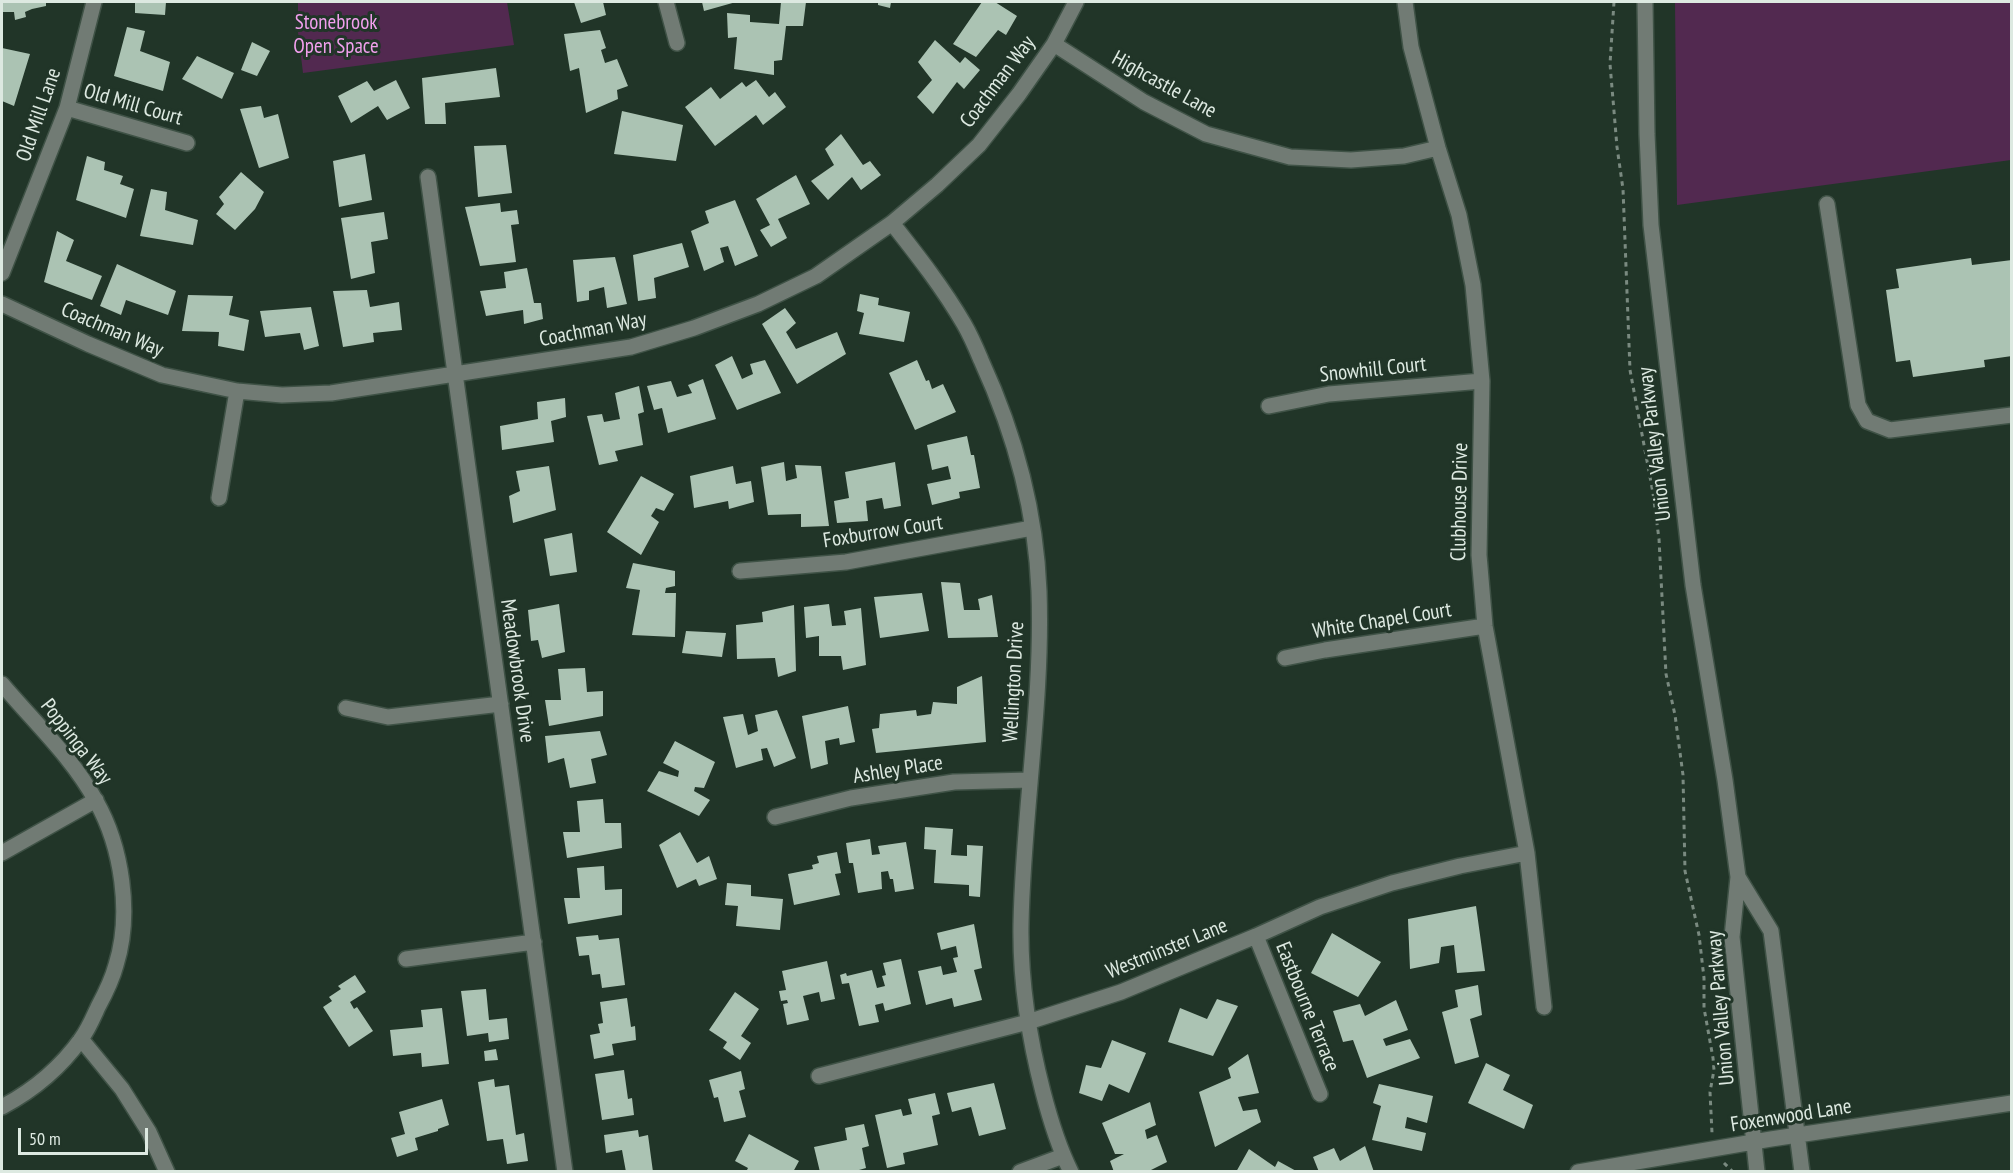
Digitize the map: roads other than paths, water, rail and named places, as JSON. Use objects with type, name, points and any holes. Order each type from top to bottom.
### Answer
[{"type":"street","name":"Old Mill Lane","points":[[2,273],[67,108],[94,2]]},
{"type":"street","points":[[666,2],[677,43]]},
{"type":"street","name":"Coachman Way","points":[[2,303],[88,344],[162,375],[237,391],[282,395],[331,393],[631,347],[694,328],[758,304],[816,276],[892,223],[979,145],[1020,94],[1054,44],[1076,2]]},
{"type":"street","name":"Clubhouse Drive","points":[[1405,2],[1411,47],[1459,215],[1473,285],[1482,381],[1479,555],[1485,626],[1527,853],[1544,1007]]},
{"type":"street","name":"Union Valley Parkway","points":[[1645,2],[1651,214],[1662,333],[1693,585],[1725,780],[1738,877],[1732,937],[1757,1172]]},
{"type":"street","name":"Highcastle Lane","points":[[1054,44],[1144,102],[1206,134],[1290,157],[1351,160],[1404,156],[1438,148]]},
{"type":"street","name":"Old Mill Court","points":[[67,108],[187,143]]},
{"type":"street","name":"Meadowbrook Drive","points":[[428,177],[565,1172]]},
{"type":"street","points":[[1827,204],[1858,405],[1867,421],[1890,430],[2012,415]]},
{"type":"street","name":"Wellington Drive","points":[[892,223],[929,269],[965,326],[992,384],[1017,454],[1032,528],[1039,590],[1038,655],[1023,866],[1021,927],[1029,1022],[1035,1060],[1063,1156],[1071,1172]]},
{"type":"street","name":"Snowhill Court","points":[[1269,406],[1329,394],[1482,381]]},
{"type":"street","points":[[219,498],[237,391]]},
{"type":"street","name":"Foxburrow Court","points":[[740,571],[846,562],[1032,528]]},
{"type":"street","name":"White Chapel Court","points":[[1285,658],[1485,626]]},
{"type":"street","name":"Poppinga Way","points":[[2,684],[67,759],[96,800],[115,840],[123,902],[117,964],[106,992],[81,1039],[51,1073],[2,1107]]},
{"type":"street","points":[[346,708],[388,717],[501,704]]},
{"type":"street","name":"Ashley Place","points":[[775,817],[851,798],[954,782],[1030,780]]},
{"type":"street","points":[[2,853],[96,800]]},
{"type":"street","name":"Westminster Lane","points":[[819,1076],[1029,1022],[1121,992],[1320,907],[1392,883],[1460,866],[1527,853]]},
{"type":"street","name":"Union Valley Parkway","points":[[1738,877],[1771,931],[1802,1172]]},
{"type":"street","name":"Eastbourne Terrace","points":[[1256,936],[1320,1094]]},
{"type":"street","points":[[406,958],[534,942]]},
{"type":"street","points":[[81,1039],[128,1098],[150,1132],[167,1172]]},
{"type":"street","name":"Foxenwood Lane","points":[[1578,1172],[1798,1135],[2012,1103]]},
{"type":"street","points":[[1020,1172],[1063,1156]]},
{"type":"park label","name":"Stonebrook Open Space","points":[[336,35]]}]
